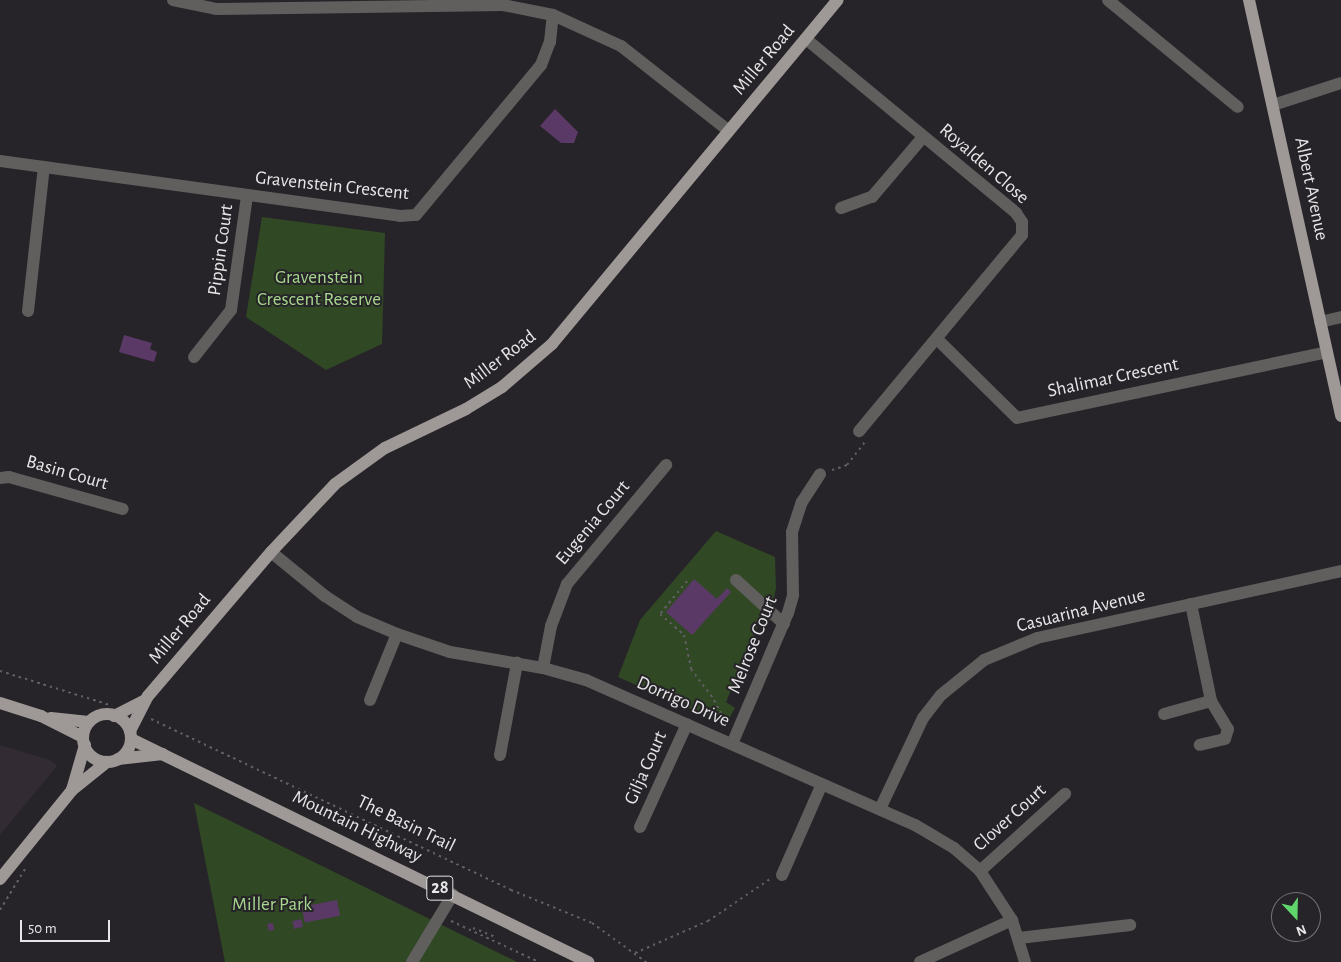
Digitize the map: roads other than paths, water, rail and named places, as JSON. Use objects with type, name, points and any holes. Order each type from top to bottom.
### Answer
[{"type":"main road","name":"Miller Road","points":[[130,735],[144,701],[271,552],[335,484],[385,448],[466,409],[502,387],[552,344],[838,0]]},
{"type":"main road","name":"Albert Avenue","points":[[1249,0],[1341,416]]},
{"type":"main road","name":"Miller Road","points":[[114,711],[144,701]]},
{"type":"main road","points":[[0,703],[41,716],[89,722],[114,711]]},
{"type":"main road","name":"28","points":[[114,711],[130,735]]},
{"type":"main road","points":[[41,716],[84,741],[89,755],[113,760],[163,754]]},
{"type":"main road","points":[[72,790],[89,722]]},
{"type":"main road","points":[[0,880],[72,790],[113,760],[125,754],[130,735]]},
{"type":"main road","name":"Mountain Highway","points":[[130,735],[163,754],[453,894],[588,962]]},
{"type":"street","points":[[173,0],[217,4],[404,2],[503,5],[553,15],[627,50],[729,130]]},
{"type":"street","points":[[1108,0],[1238,107]]},
{"type":"street","name":"Gravenstein Crescent","points":[[0,161],[400,216],[416,215],[542,65],[550,42],[553,15]]},
{"type":"street","name":"Royalden Close","points":[[806,39],[1022,222],[1022,235],[937,339],[863,435]]},
{"type":"street","points":[[1273,105],[1341,83]]},
{"type":"street","points":[[841,208],[872,197],[923,137]]},
{"type":"street","points":[[28,311],[44,167]]},
{"type":"street","name":"Pippin Court","points":[[194,357],[231,310],[247,196]]},
{"type":"street","points":[[1320,322],[1341,317]]},
{"type":"street","name":"Shalimar Crescent","points":[[937,339],[1017,418],[1327,352]]},
{"type":"street","name":"Eugenia Court","points":[[543,668],[551,626],[566,584],[587,555],[666,465]]},
{"type":"street","name":"Melrose Court","points":[[732,744],[784,624],[793,595],[792,532],[802,502],[820,474]]},
{"type":"street","name":"Basin Court","points":[[0,478],[9,477],[123,509]]},
{"type":"street","name":"Dorrigo Drive","points":[[271,552],[325,596],[358,617],[397,634],[450,652],[543,668],[586,680],[880,809],[954,848],[980,871],[1012,920],[1026,962]]},
{"type":"street","name":"Casuarina Avenue","points":[[880,809],[923,718],[941,695],[984,660],[1037,638],[1341,571]]},
{"type":"street","points":[[736,580],[784,624]]},
{"type":"street","points":[[1191,604],[1211,701],[1227,724],[1227,734],[1220,741],[1200,745]]},
{"type":"street","points":[[370,700],[397,634]]},
{"type":"street","points":[[500,755],[517,663]]},
{"type":"street","points":[[1164,714],[1211,701]]},
{"type":"street","name":"Gilja Court","points":[[640,827],[686,724]]},
{"type":"street","points":[[782,875],[822,784]]},
{"type":"street","name":"Clover Court","points":[[980,871],[1064,794]]},
{"type":"street","points":[[412,962],[453,894]]},
{"type":"street","points":[[920,962],[1012,920]]},
{"type":"street","points":[[1019,938],[1130,925]]},
{"type":"park label","name":"Gravenstein Crescent Reserve","points":[[319,289]]},
{"type":"park label","name":"Miller Park","points":[[272,905]]}]
